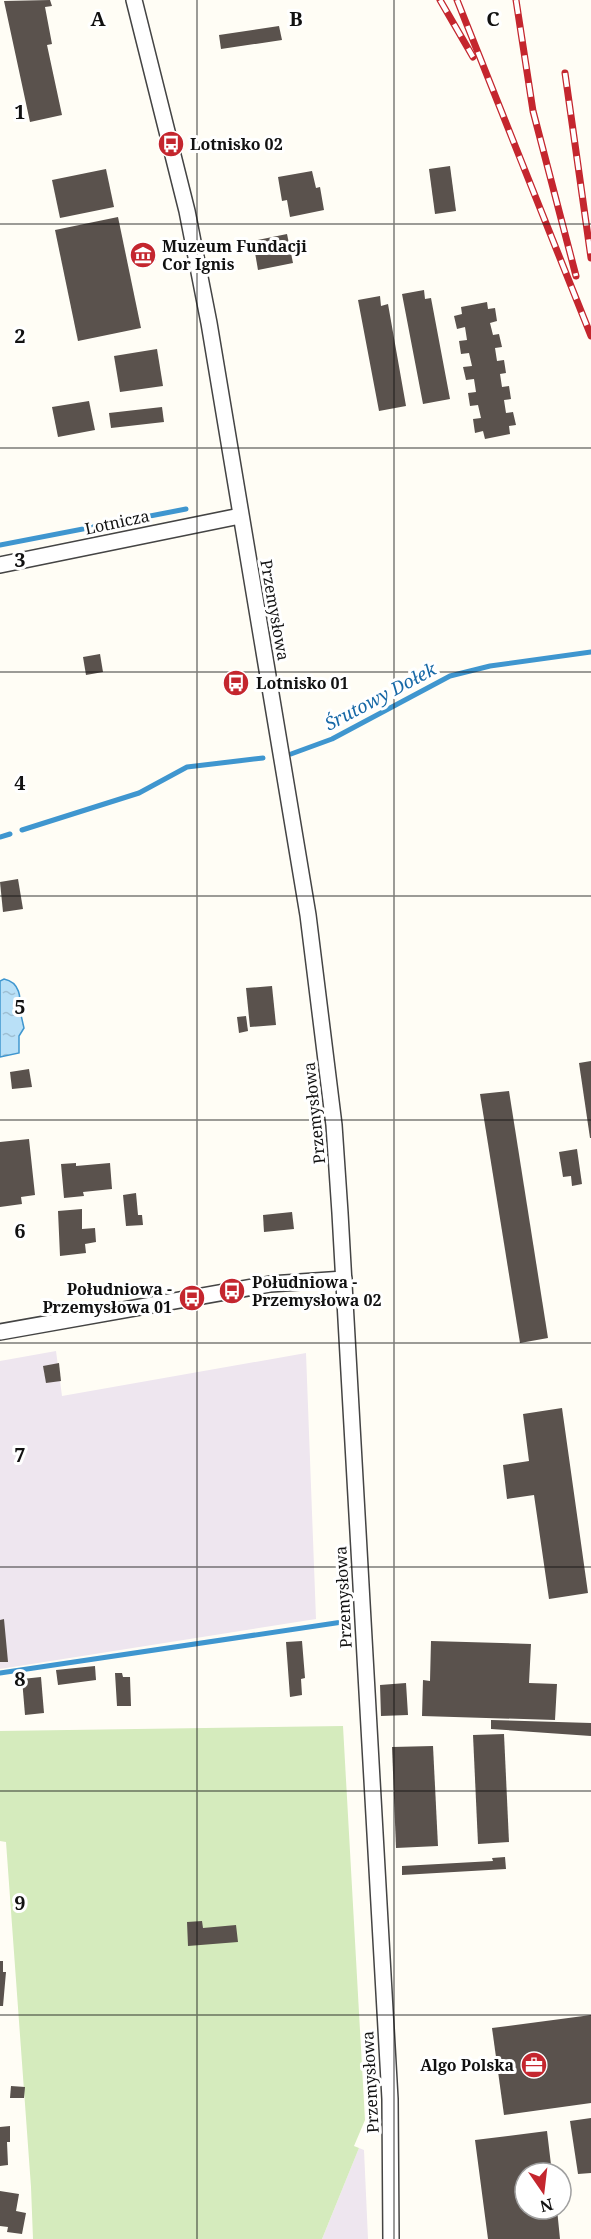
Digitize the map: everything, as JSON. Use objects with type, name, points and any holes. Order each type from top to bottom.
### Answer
[{"type":"street","name":"Przemysłowa","points":[[134,0],[187,211],[209,323],[316,971],[334,1125],[390,2099],[391,2239]]},
{"type":"street","name":"Lotnicza","points":[[0,565],[240,516]]},
{"type":"street","points":[[0,1332],[270,1284],[344,1279]]},
{"type":"shaded area","points":[[56,1351],[62,1396],[306,1353],[316,1619],[0,1669],[0,1361]]},
{"type":"shaded area","points":[[359,2148],[364,2150],[368,2239],[322,2239]]},
{"type":"green space","points":[[343,1726],[365,2120],[354,2146],[359,2148],[322,2239],[33,2239],[6,1842],[0,1841],[0,1731]]},
{"type":"water","points":[[4,979],[13,983],[18,991],[20,1001],[17,1010],[21,1015],[24,1028],[19,1036],[19,1053],[0,1057],[0,981]]},
{"type":"building","points":[[50,0],[52,6],[45,7],[52,44],[47,45],[62,115],[30,122],[4,1]]},
{"type":"building","points":[[279,26],[282,40],[221,49],[219,35]]},
{"type":"building","points":[[450,166],[456,211],[435,214],[429,169]]},
{"type":"building","points":[[106,169],[114,207],[60,218],[52,180]]},
{"type":"building","points":[[312,171],[316,188],[320,187],[324,210],[290,217],[287,200],[282,201],[278,177]]},
{"type":"building","points":[[118,217],[141,328],[78,341],[55,230]]},
{"type":"building","points":[[287,234],[293,263],[258,270],[253,241]]},
{"type":"building","name":"Muzeum Fundacji Cor Ignis","points":[[152,245],[156,260],[134,265],[131,250]]},
{"type":"building","points":[[424,290],[425,299],[431,298],[450,399],[423,404],[402,294]]},
{"type":"building","points":[[380,296],[381,306],[388,304],[406,406],[379,411],[358,300]]},
{"type":"building","points":[[487,302],[488,309],[495,308],[497,321],[490,323],[493,335],[499,334],[502,347],[495,348],[497,361],[504,360],[506,373],[500,374],[502,387],[509,386],[511,399],[504,400],[506,413],[513,412],[516,425],[509,426],[510,434],[485,439],[483,431],[475,433],[473,419],[481,418],[478,405],[470,406],[468,393],[476,392],[474,379],[466,380],[463,367],[472,366],[469,353],[461,354],[459,341],[467,340],[465,327],[457,329],[454,316],[462,314],[461,307]]},
{"type":"building","points":[[157,349],[163,386],[120,392],[114,356]]},
{"type":"building","points":[[89,401],[95,430],[58,437],[52,407]]},
{"type":"building","points":[[162,407],[164,422],[111,428],[109,413]]},
{"type":"building","points":[[100,654],[103,672],[86,675],[83,657]]},
{"type":"building","points":[[18,879],[23,909],[3,912],[0,882]]},
{"type":"building","points":[[272,986],[276,1025],[250,1027],[246,988]]},
{"type":"building","points":[[246,1016],[248,1031],[239,1033],[237,1017]]},
{"type":"building","points":[[591,1061],[591,1138],[590,1138],[579,1063]]},
{"type":"building","points":[[29,1069],[32,1087],[12,1089],[10,1072]]},
{"type":"building","points":[[509,1091],[548,1338],[520,1343],[480,1094]]},
{"type":"building","points":[[29,1139],[35,1195],[21,1197],[22,1204],[0,1207],[0,1142]]},
{"type":"building","points":[[577,1149],[582,1184],[572,1186],[571,1176],[563,1177],[559,1152]]},
{"type":"building","points":[[76,1163],[76,1166],[110,1163],[112,1189],[83,1192],[84,1196],[64,1198],[61,1164]]},
{"type":"building","points":[[136,1193],[138,1215],[142,1215],[143,1225],[126,1226],[123,1195]]},
{"type":"building","points":[[82,1209],[82,1229],[95,1228],[96,1242],[85,1244],[86,1253],[60,1256],[58,1211]]},
{"type":"building","points":[[292,1212],[294,1229],[264,1232],[263,1215]]},
{"type":"building","points":[[59,1363],[61,1381],[46,1383],[43,1366]]},
{"type":"building","points":[[562,1408],[588,1593],[549,1599],[534,1495],[507,1499],[503,1465],[529,1461],[523,1414]]},
{"type":"building","points":[[4,1619],[8,1662],[0,1662],[0,1620]]},
{"type":"building","points":[[302,1641],[305,1678],[301,1679],[302,1695],[290,1697],[286,1642]]},
{"type":"building","points":[[431,1641],[531,1644],[529,1683],[557,1684],[555,1720],[422,1716],[423,1680],[430,1681]]},
{"type":"building","points":[[95,1666],[96,1680],[58,1685],[56,1670]]},
{"type":"building","points":[[115,1673],[122,1673],[123,1677],[130,1677],[131,1706],[117,1706]]},
{"type":"building","points":[[41,1677],[44,1713],[25,1715],[22,1679]]},
{"type":"building","points":[[406,1683],[408,1715],[381,1716],[380,1685]]},
{"type":"building","points":[[491,1720],[591,1723],[591,1736],[491,1729]]},
{"type":"building","points":[[504,1734],[509,1842],[478,1844],[473,1735]]},
{"type":"building","points":[[433,1746],[438,1846],[396,1848],[392,1747]]},
{"type":"building","points":[[505,1857],[506,1869],[402,1875],[402,1866],[493,1861],[492,1858]]},
{"type":"building","points":[[202,1921],[203,1928],[236,1925],[238,1942],[188,1946],[187,1922]]},
{"type":"building","points":[[0,1961],[3,1961],[3,1972],[6,1972],[3,2006],[0,2006]]},
{"type":"building","points":[[591,2015],[591,2103],[504,2115],[492,2028]]},
{"type":"building","points":[[11,2086],[25,2087],[24,2098],[10,2098]]},
{"type":"building","points":[[591,2118],[591,2173],[578,2174],[570,2121]]},
{"type":"building","points":[[10,2126],[10,2142],[7,2142],[8,2165],[0,2166],[0,2127]]},
{"type":"building","points":[[547,2131],[551,2161],[513,2161],[513,2221],[558,2221],[560,2239],[488,2239],[475,2140]]},
{"type":"building","points":[[0,2191],[19,2194],[16,2211],[26,2213],[22,2234],[7,2232],[8,2227],[0,2226]]},
{"type":"waterway","points":[[0,545],[186,509]]},
{"type":"waterway","name":"Śrutowy Dołek","points":[[291,754],[332,739],[450,676],[490,666],[591,652]]},
{"type":"waterway","name":"Śrutowy Dołek","points":[[22,830],[139,793],[187,767],[263,758]]},
{"type":"waterway","name":"Śrutowy Dołek","points":[[0,837],[10,834]]},
{"type":"waterway","points":[[0,1673],[349,1621]]},
{"type":"railway","points":[[440,0],[473,57]]},
{"type":"railway","points":[[457,0],[591,336]]},
{"type":"railway","points":[[516,0],[533,111],[576,276]]},
{"type":"railway","points":[[565,73],[591,258]]},
{"type":"place","name":"Lotnisko 02","points":[[171,144]]},
{"type":"place","name":"Muzeum Fundacji Cor Ignis","points":[[143,255]]},
{"type":"place","name":"Lotnisko 01","points":[[236,683]]},
{"type":"place","name":"Południowa - Przemysłowa 02","points":[[232,1291]]},
{"type":"place","name":"Południowa - Przemysłowa 01","points":[[192,1298]]},
{"type":"place","name":"Algo Polska","points":[[534,2065]]}]
